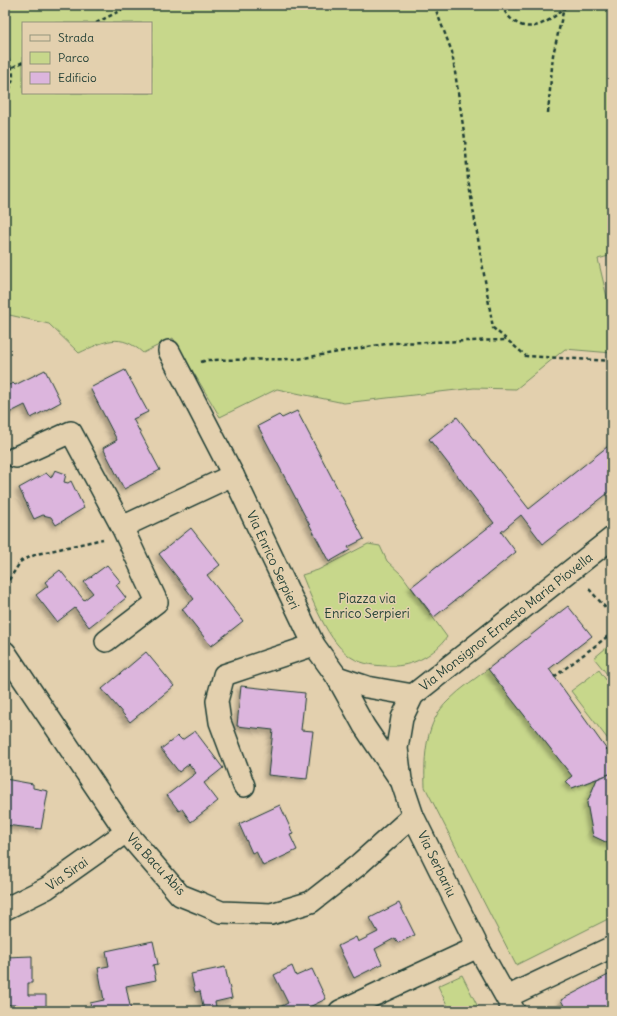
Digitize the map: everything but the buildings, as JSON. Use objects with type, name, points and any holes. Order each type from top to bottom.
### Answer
[{"type":"street","name":"Via Enrico Serpieri","points":[[174,360],[233,475],[314,645],[337,678],[364,726],[401,780]]},
{"type":"street","points":[[16,457],[71,432],[122,528],[157,602],[106,641]]},
{"type":"street","points":[[122,528],[233,475]]},
{"type":"street","name":"Via Monsignor Ernesto Maria Piovella","points":[[401,780],[397,748],[402,718],[413,695],[612,538]]},
{"type":"street","points":[[244,786],[220,722],[217,701],[224,675],[314,645]]},
{"type":"street","name":"Via Bacu Abis","points":[[5,652],[126,832],[180,895],[221,912],[271,914],[311,902],[357,866],[413,816]]},
{"type":"street","points":[[337,678],[367,687],[413,695]]},
{"type":"street","name":"Via Serbariu","points":[[401,780],[413,816],[478,947],[511,1004]]},
{"type":"street","name":"Via Sirai","points":[[5,909],[47,888],[126,832]]},
{"type":"street","points":[[340,1011],[478,947]]},
{"type":"street","points":[[511,1004],[612,947]]},
{"type":"path","points":[[98,22],[131,5]]},
{"type":"path","points":[[434,5],[452,52],[465,139],[468,179],[493,328],[526,356],[612,361]]},
{"type":"path","points":[[501,5],[513,22],[522,26],[538,26],[559,14],[567,5]]},
{"type":"path","points":[[548,113],[553,55],[564,8]]},
{"type":"path","points":[[5,53],[13,67],[12,85],[5,99]]},
{"type":"path","points":[[13,67],[22,62]]},
{"type":"path","points":[[174,360],[298,359],[391,343],[506,340]]},
{"type":"path","points":[[5,586],[21,560],[37,554],[102,540]]},
{"type":"path","points":[[589,589],[612,615]]},
{"type":"path","points":[[554,677],[612,633]]},
{"type":"green space","points":[[5,5],[612,5],[612,255],[598,259],[612,319],[612,353],[565,349],[516,389],[474,388],[344,403],[277,389],[220,417],[173,338],[143,353],[135,346],[127,342],[112,341],[105,342],[79,353],[49,324],[5,314]]},
{"type":"green space","name":"Piazza via Enrico Serpieri","points":[[368,544],[380,546],[387,561],[402,575],[447,637],[437,649],[424,658],[395,666],[382,666],[361,662],[350,657],[341,648],[324,625],[302,575],[318,570]]},
{"type":"green space","points":[[612,643],[612,670],[607,674],[594,658]]},
{"type":"green space","points":[[488,669],[572,776],[566,781],[572,788],[597,779],[587,803],[593,836],[612,845],[612,917],[516,965],[425,787],[426,752],[431,729],[435,719],[449,700]]},
{"type":"green space","points":[[599,670],[612,688],[612,741],[610,742],[571,691]]},
{"type":"green space","points":[[462,975],[480,1011],[450,1011],[438,986]]}]
